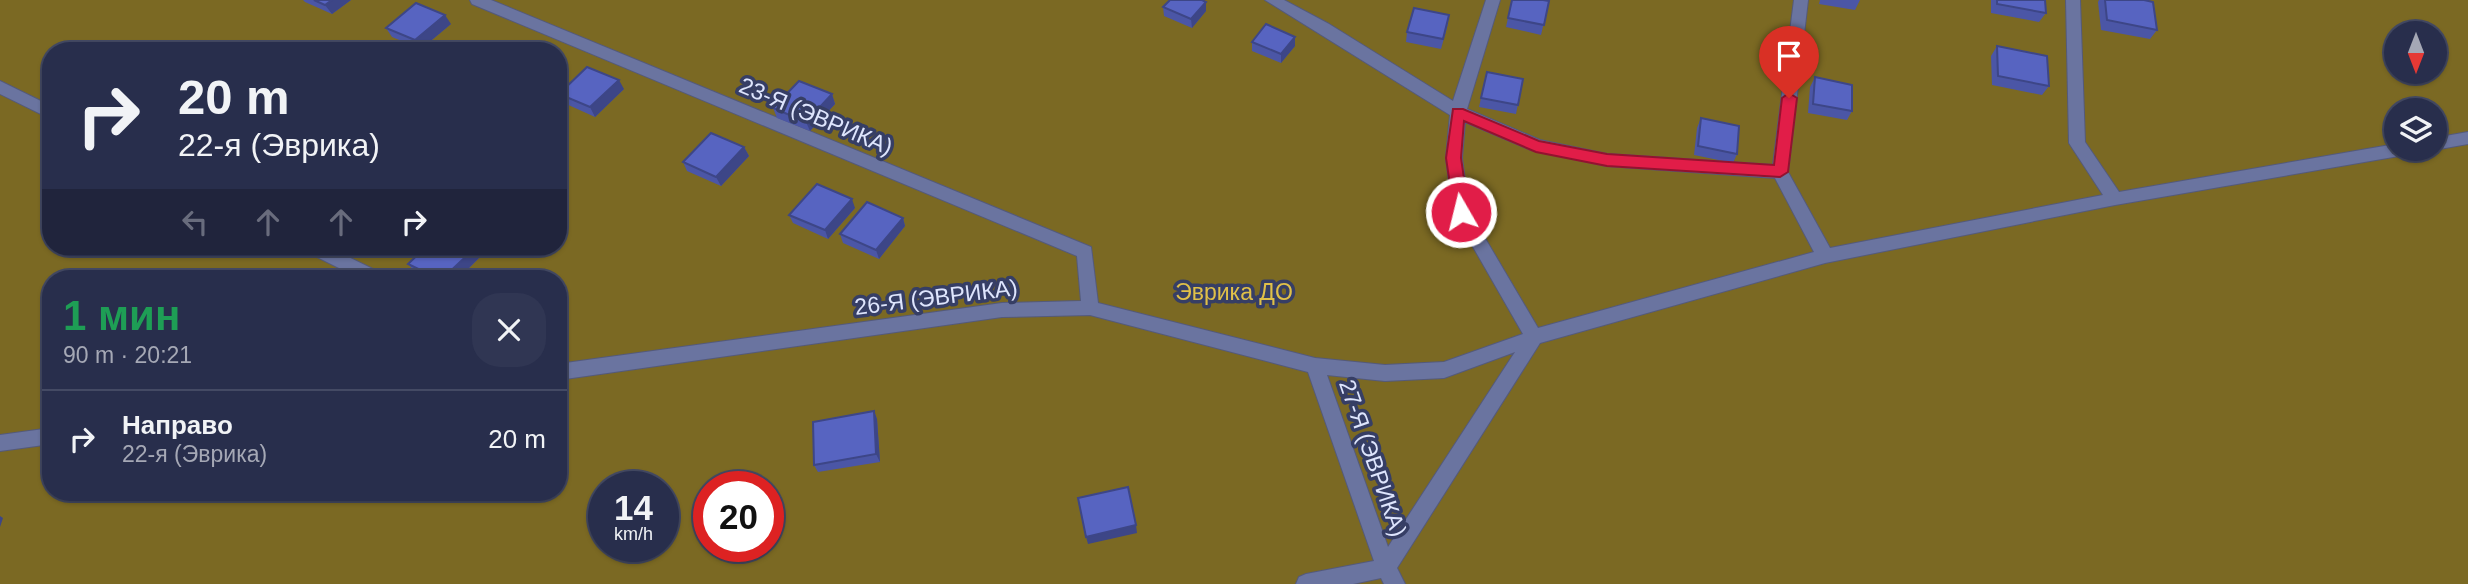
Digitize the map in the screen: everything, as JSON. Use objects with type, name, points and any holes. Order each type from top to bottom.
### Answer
[{"type":"lane","name":"23-Я (ЭВРИКА)","points":[[477,0],[1086,252],[1090,308]]},
{"type":"lane","points":[[1272,0],[1324,28],[1458,112],[1536,146],[1607,160],[1780,172]]},
{"type":"lane","points":[[1391,576],[1534,337],[1461,212],[1454,158],[1458,112],[1493,0]]},
{"type":"lane","points":[[1801,0],[1780,172],[1825,256]]},
{"type":"lane","points":[[2073,0],[2077,143],[2115,200]]},
{"type":"lane","points":[[0,87],[42,108]]},
{"type":"lane","points":[[2447,142],[2468,138]]},
{"type":"lane","name":"26-Я (ЭВРИКА)","points":[[567,371],[1002,310],[1090,308],[1315,366],[1385,373],[1444,370],[1534,337],[1825,256],[2115,200],[2384,153]]},
{"type":"lane","points":[[331,256],[359,270]]},
{"type":"lane","name":"27-Я (ЭВРИКА)","points":[[1306,584],[1391,576],[1315,366]]},
{"type":"lane","points":[[0,443],[42,437]]},
{"type":"green space","name":"Эврика ДО","points":[[0,0],[2468,0],[2468,584],[0,584]]},
{"type":"building","points":[[314,0],[332,0],[325,5]]},
{"type":"building","points":[[1170,0],[1206,2],[1191,19],[1163,7]]},
{"type":"building","points":[[1512,0],[1549,1],[1544,25],[1508,18]]},
{"type":"building","points":[[1997,0],[2045,0],[2046,13],[1997,4]]},
{"type":"building","points":[[2105,0],[2153,2],[2157,30],[2107,20]]},
{"type":"building","points":[[416,3],[445,15],[415,40],[386,28]]},
{"type":"building","points":[[1414,8],[1449,15],[1443,39],[1407,32]]},
{"type":"building","points":[[1266,24],[1295,37],[1281,54],[1252,42]]},
{"type":"building","points":[[1997,46],[2047,56],[2049,86],[1998,76]]},
{"type":"building","points":[[587,67],[619,80],[590,107],[567,97],[567,86]]},
{"type":"building","points":[[1487,72],[1523,79],[1518,105],[1481,98]]},
{"type":"building","points":[[1815,77],[1852,85],[1852,111],[1813,104]]},
{"type":"building","points":[[799,81],[832,94],[806,122],[773,108]]},
{"type":"building","points":[[1701,118],[1739,126],[1737,154],[1698,146]]},
{"type":"building","points":[[711,133],[744,147],[716,177],[683,162]]},
{"type":"building","points":[[817,184],[852,199],[825,230],[789,215]]},
{"type":"building","points":[[867,202],[903,218],[876,250],[840,234]]},
{"type":"building","points":[[416,256],[466,256],[452,270],[420,270],[408,264]]},
{"type":"building","points":[[874,411],[876,454],[814,465],[813,422]]},
{"type":"building","points":[[1128,487],[1136,525],[1086,537],[1078,498]]},
{"type":"route","points":[[1461,212],[1454,158],[1458,112],[1536,146],[1607,160],[1780,172],[1789,98]]}]
